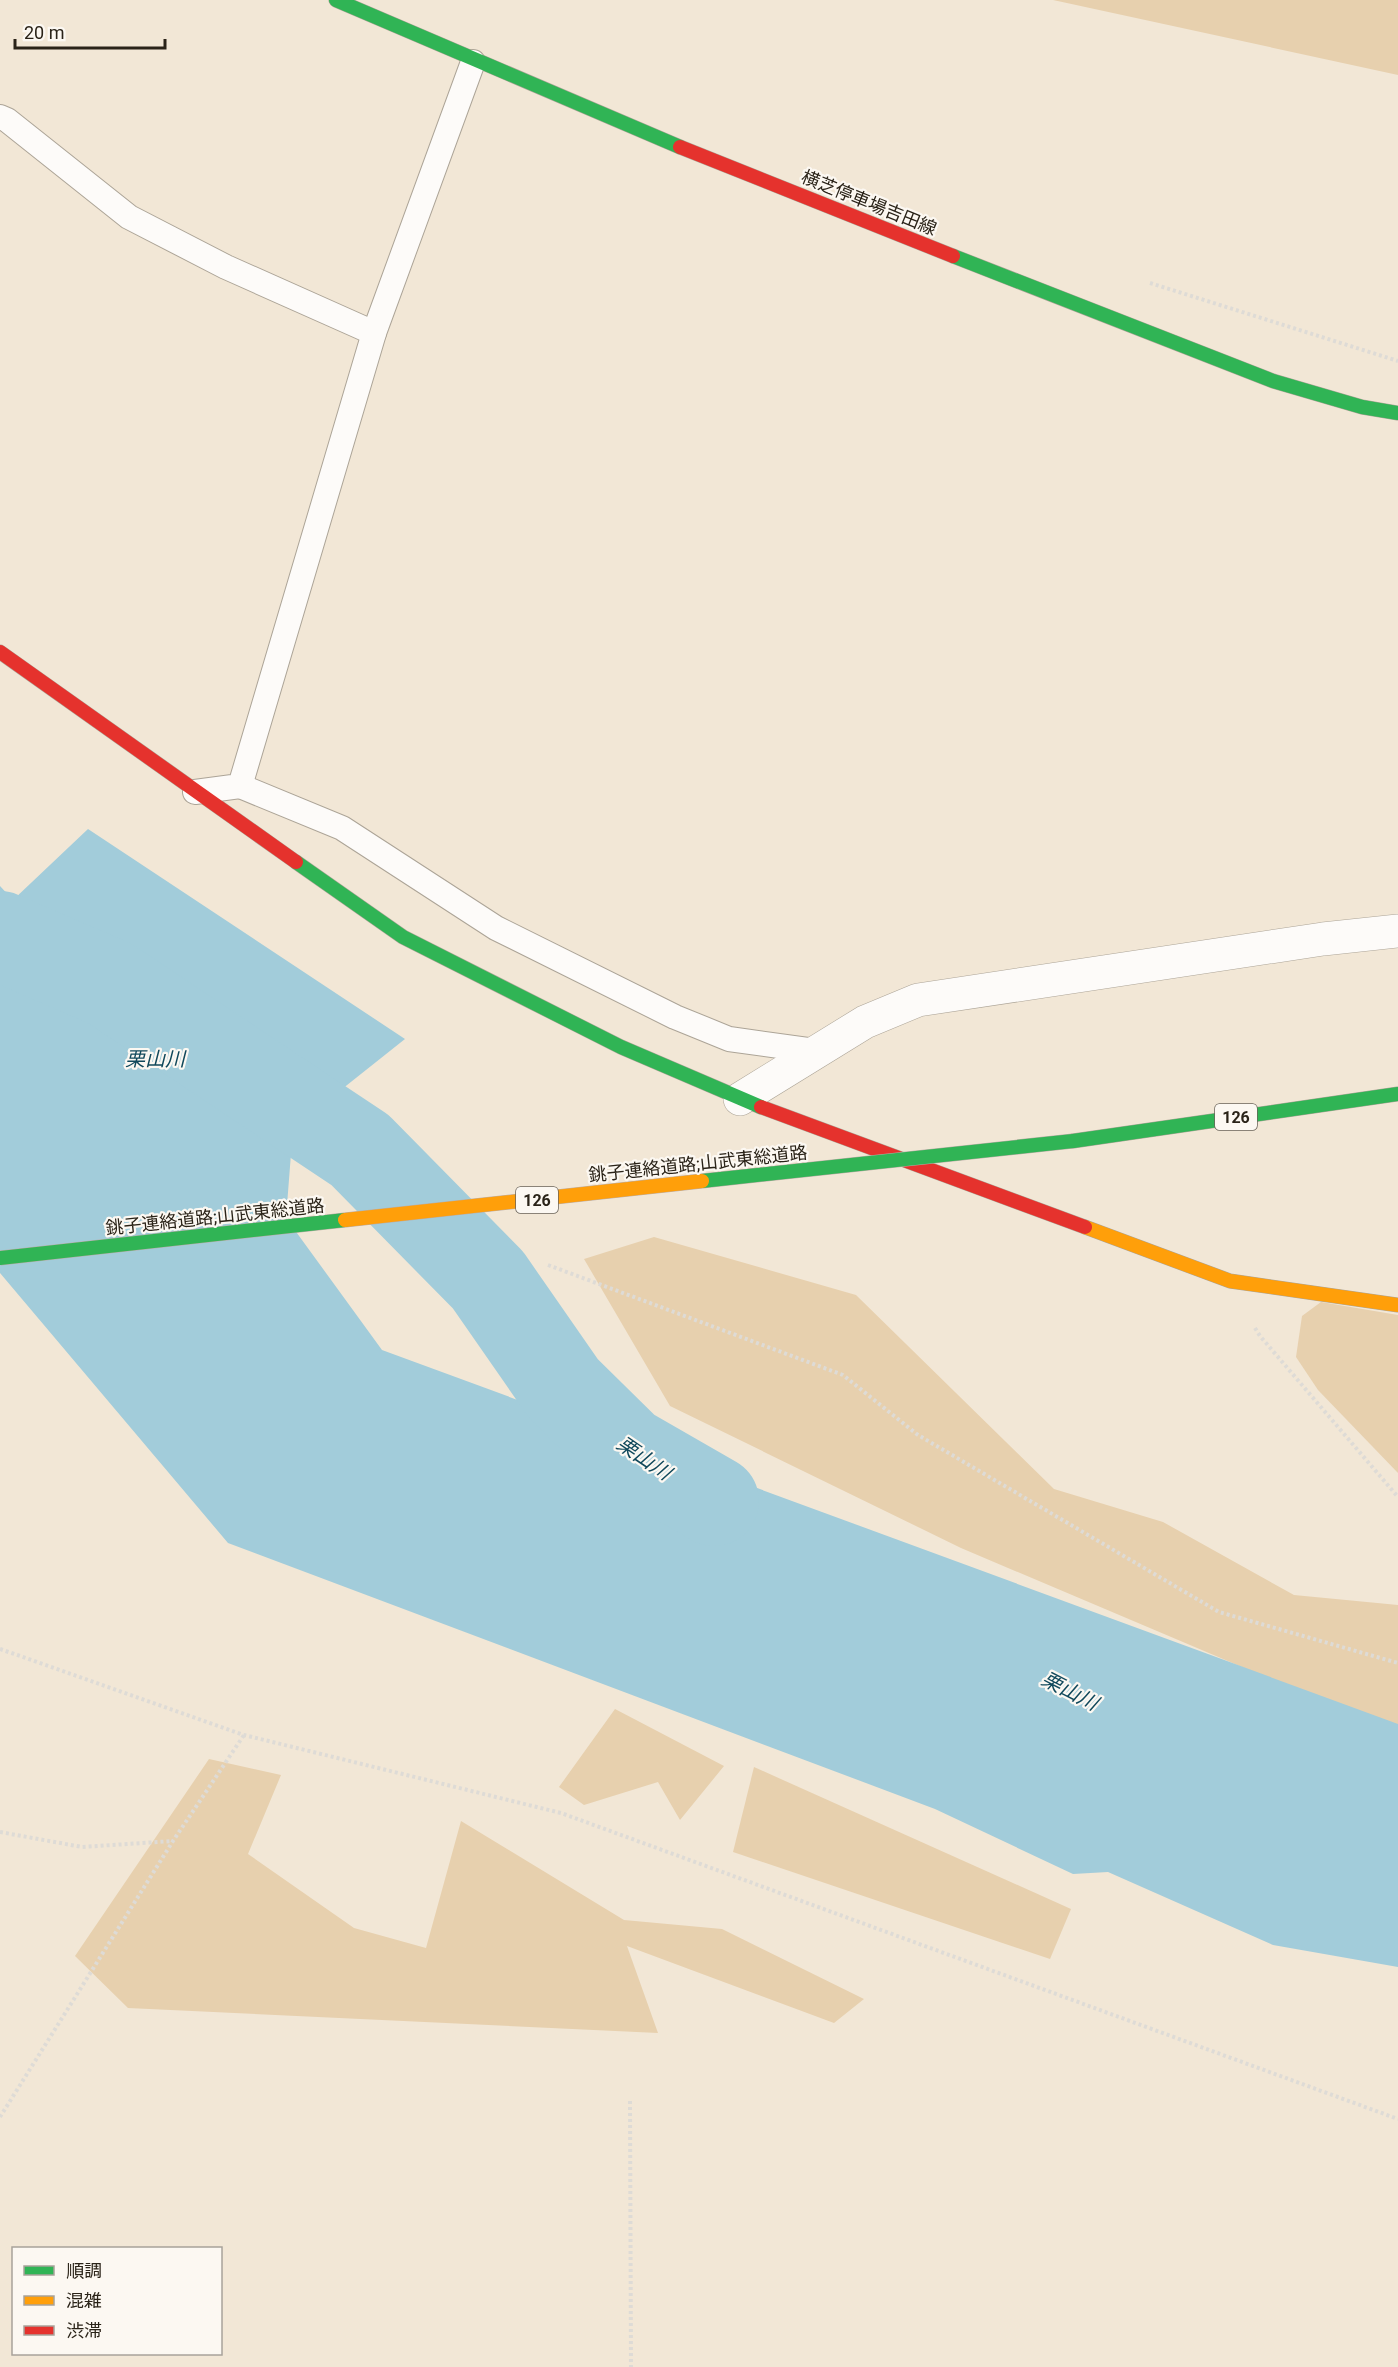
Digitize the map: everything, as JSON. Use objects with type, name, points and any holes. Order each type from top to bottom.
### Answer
[{"type":"main road","name":"横芝停車場吉田線","points":[[336,0],[473,62],[738,171],[1273,381],[1362,407],[1398,413]]},
{"type":"main road","points":[[0,652],[403,938],[621,1047],[740,1099],[1230,1281],[1398,1305]]},
{"type":"main road","name":"銚子連絡道路;山武東総道路","points":[[0,1258],[1073,1141],[1398,1094]]},
{"type":"street","points":[[740,1099],[865,1022],[918,1000],[1323,939],[1398,931]]},
{"type":"lane","points":[[240,786],[374,333],[473,62]]},
{"type":"lane","points":[[0,117],[7,120],[129,217],[226,267],[374,333]]},
{"type":"lane","points":[[195,792],[240,786],[342,828],[496,928],[675,1017],[729,1039],[815,1052]]},
{"type":"path","points":[[548,1265],[843,1375],[918,1435],[1219,1612],[1398,1663]]},
{"type":"path","points":[[1230,1281],[1260,1336],[1398,1497]]},
{"type":"path","points":[[0,1649],[244,1735],[561,1813],[1398,2120]]},
{"type":"path","points":[[0,2117],[173,1841],[244,1735]]},
{"type":"path","points":[[0,1832],[82,1847],[173,1841]]},
{"type":"path","points":[[630,2101],[632,2367]]},
{"type":"shaded area","points":[[1053,0],[1398,0],[1398,75]]},
{"type":"shaded area","points":[[654,1237],[856,1295],[1054,1489],[1163,1522],[1294,1595],[1398,1605],[1398,1733],[961,1548],[670,1406],[584,1259]]},
{"type":"shaded area","points":[[1321,1302],[1398,1315],[1398,1473],[1318,1390],[1296,1357],[1302,1316]]},
{"type":"shaded area","points":[[615,1709],[724,1766],[680,1820],[658,1782],[584,1805],[559,1787]]},
{"type":"shaded area","points":[[209,1759],[281,1775],[248,1854],[354,1928],[426,1948],[461,1821],[624,1920],[722,1929],[864,1999],[834,2023],[627,1946],[658,2033],[128,2008],[75,1956]]},
{"type":"shaded area","points":[[754,1767],[1071,1909],[1050,1959],[733,1852]]},
{"type":"water","name":"栗山川","points":[[88,829],[405,1039],[293,1128],[286,1218],[382,1350],[1398,1724],[1398,1967],[1273,1945],[1108,1872],[1073,1874],[935,1809],[228,1543],[0,1273],[0,886],[13,900]]},
{"type":"waterway","name":"栗山川","points":[[0,936],[109,983],[360,1150],[488,1280],[563,1388],[627,1451],[714,1501]]},
{"type":"traffic: fast","points":[[336,0],[680,147]]},
{"type":"traffic: fast","points":[[953,256],[1273,381],[1362,407],[1398,413]]},
{"type":"traffic: fast","points":[[296,862],[403,937],[621,1047],[761,1107]]},
{"type":"traffic: fast","points":[[1073,1141],[1398,1094]]},
{"type":"traffic: fast","points":[[702,1181],[1073,1141]]},
{"type":"traffic: fast","points":[[0,1258],[345,1220]]},
{"type":"traffic: slow","points":[[345,1220],[702,1181]]},
{"type":"traffic: slow","points":[[1085,1227],[1230,1281],[1398,1305]]},
{"type":"traffic: jam","points":[[680,147],[953,256]]},
{"type":"traffic: jam","points":[[0,652],[296,862]]},
{"type":"traffic: jam","points":[[761,1107],[1085,1227]]}]
